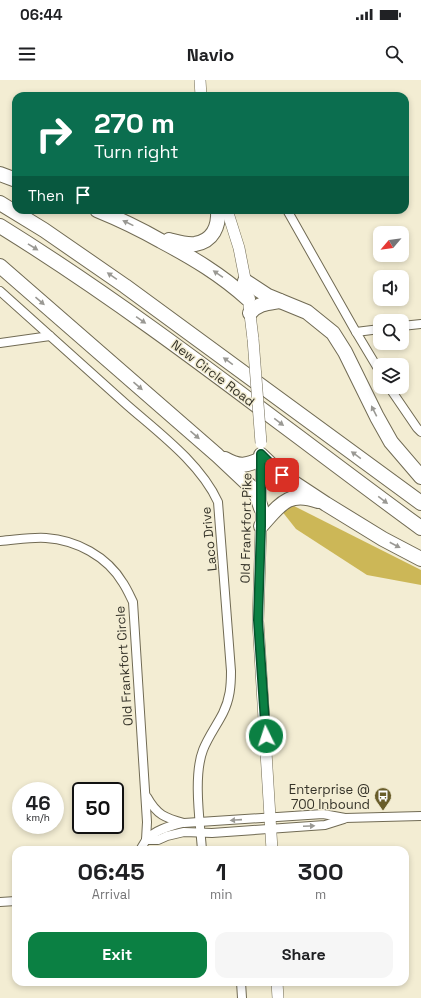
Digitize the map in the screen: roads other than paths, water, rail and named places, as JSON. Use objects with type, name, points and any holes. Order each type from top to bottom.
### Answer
[{"type":"highway","points":[[0,174],[12,178]]},
{"type":"highway","name":"New Circle Road","points":[[0,204],[12,211]]},
{"type":"highway","name":"New Circle Road","points":[[17,214],[44,230],[119,282],[421,503]]},
{"type":"highway","points":[[108,214],[205,266],[228,281],[248,299]]},
{"type":"highway","points":[[157,239],[187,244],[202,242],[209,237],[216,227],[219,219],[218,214]]},
{"type":"highway","name":"New Circle Road","points":[[0,226],[81,279],[159,333],[421,528]]},
{"type":"highway","points":[[0,266],[217,455],[251,487],[257,496],[261,508]]},
{"type":"highway","points":[[245,281],[264,294],[307,312],[333,333],[345,352],[391,442],[421,477]]},
{"type":"highway","points":[[250,313],[264,303],[281,301]]},
{"type":"highway","points":[[217,455],[238,465],[252,464],[261,452],[282,475],[383,539],[421,559]]},
{"type":"highway","points":[[261,526],[278,506],[295,497],[307,497],[326,504]]},
{"type":"main road","points":[[200,80],[201,92]]},
{"type":"main road","name":"Old Frankfort Pike","points":[[228,214],[239,248],[250,313],[261,452],[261,526],[258,620],[272,846]]},
{"type":"main road","points":[[277,986],[278,998]]},
{"type":"street","points":[[289,214],[373,360]]},
{"type":"street","name":"Laco Drive","points":[[0,291],[199,470],[209,484],[218,502],[231,688],[224,712],[203,750],[198,766],[202,846]]},
{"type":"street","points":[[409,325],[421,324]]},
{"type":"street","points":[[356,332],[373,330]]},
{"type":"street","points":[[0,343],[50,336]]},
{"type":"street","points":[[394,394],[415,426],[421,432]]},
{"type":"street","name":"Old Frankfort Circle","points":[[0,540],[45,538],[66,540],[81,546],[113,569],[123,582],[133,602],[146,795],[146,840]]},
{"type":"street","points":[[146,795],[153,808],[164,817],[184,823]]},
{"type":"street","points":[[146,840],[158,840],[179,833],[201,832],[271,823],[324,814],[345,818],[421,816]]},
{"type":"street","points":[[142,846],[151,835],[159,830],[184,823],[271,823]]},
{"type":"street","points":[[0,902],[12,901]]},
{"type":"street","points":[[241,986],[242,998]]},
{"type":"place","name":"Enterprise @ 700 Inbound","points":[[383,811]]}]
